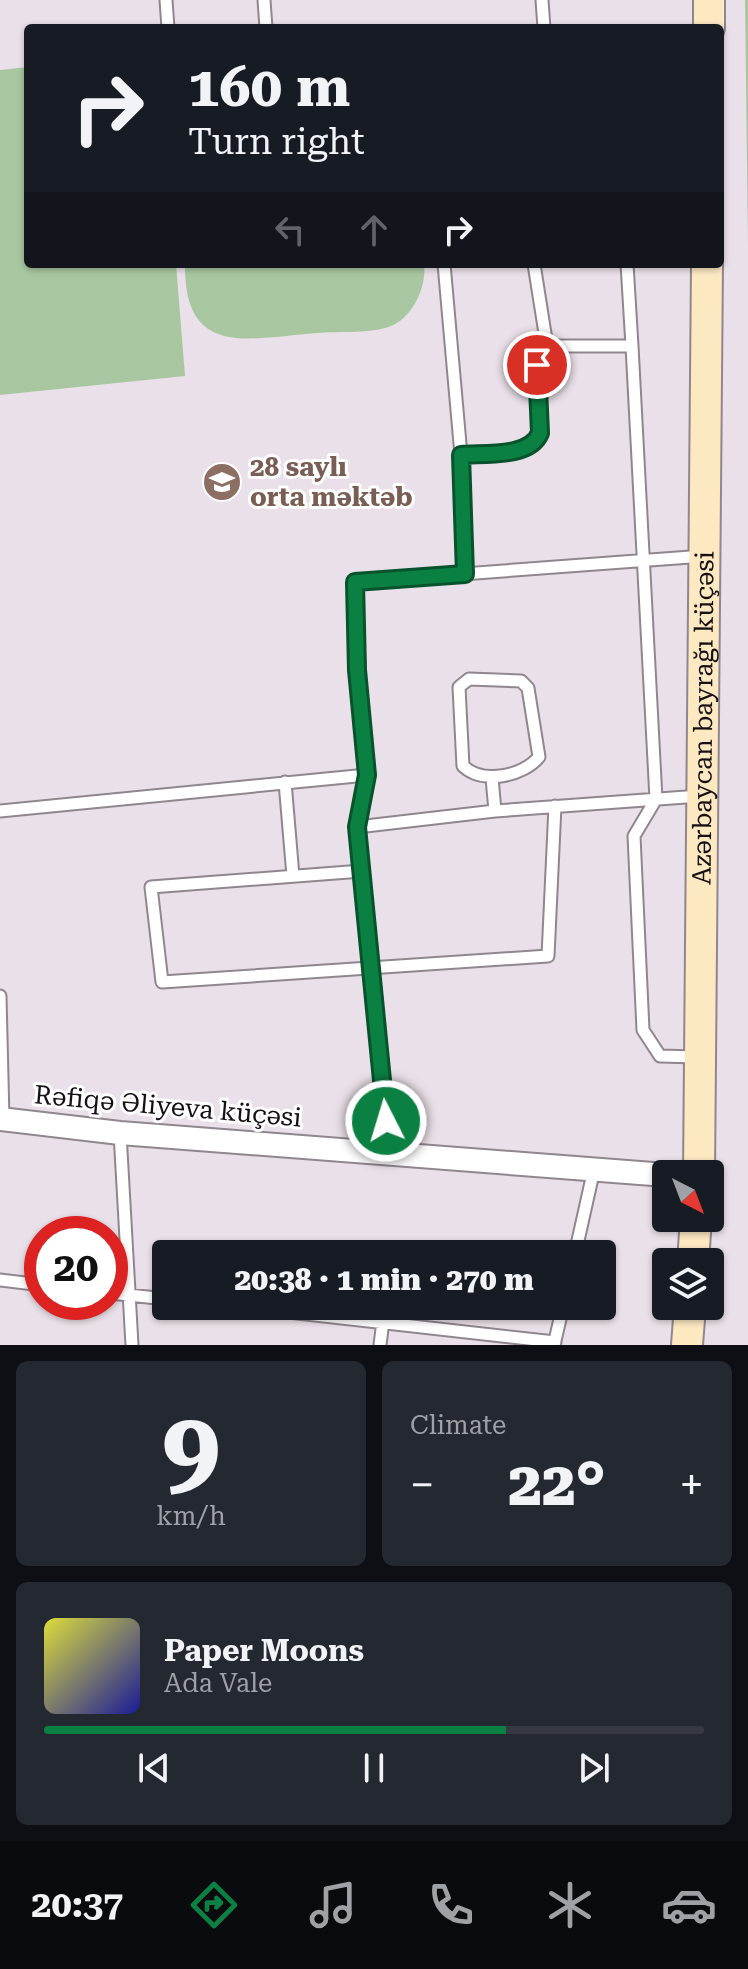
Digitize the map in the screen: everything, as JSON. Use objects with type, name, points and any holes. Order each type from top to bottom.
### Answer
[{"type":"street","points":[[709,0],[709,24]]},
{"type":"street","name":"Azərbaycan bayrağı küçəsi","points":[[699,1160],[707,268]]},
{"type":"street","name":"Rəfiqə Əliyeva küçəsi","points":[[2,1119],[120,1133],[389,1151],[652,1174]]},
{"type":"street","points":[[687,1345],[689,1320]]},
{"type":"lane","points":[[166,0],[168,24]]},
{"type":"lane","points":[[264,0],[266,24]]},
{"type":"lane","points":[[542,0],[544,24]]},
{"type":"lane","points":[[444,268],[461,455],[465,574]]},
{"type":"lane","points":[[535,268],[547,346]]},
{"type":"lane","points":[[627,268],[656,799],[634,836],[643,1030],[660,1056],[700,1057]]},
{"type":"lane","points":[[461,455],[528,449],[537,442],[540,433],[537,365],[539,353],[547,346],[632,346]]},
{"type":"lane","points":[[389,1151],[357,827],[367,775],[357,670],[355,582],[704,556]]},
{"type":"lane","points":[[469,679],[521,681],[528,688],[539,757],[530,767],[492,778],[470,772],[463,766],[459,687],[469,679]]},
{"type":"lane","points":[[0,811],[367,775]]},
{"type":"lane","points":[[492,778],[495,811]]},
{"type":"lane","points":[[285,782],[293,876]]},
{"type":"lane","points":[[357,827],[495,811],[701,796]]},
{"type":"lane","points":[[362,871],[151,887],[162,982],[548,956],[555,806]]},
{"type":"lane","points":[[0,996],[2,1119]]},
{"type":"lane","points":[[120,1133],[124,1216]]},
{"type":"lane","points":[[578,1240],[594,1169]]},
{"type":"lane","points":[[0,1280],[24,1283]]},
{"type":"lane","points":[[128,1295],[152,1298]]},
{"type":"lane","points":[[128,1305],[132,1345]]},
{"type":"lane","points":[[373,1320],[555,1344],[560,1320]]},
{"type":"lane","points":[[380,1345],[383,1321]]},
{"type":"green space","points":[[745,0],[748,0],[748,247]]},
{"type":"green space","points":[[24,67],[24,268],[176,268],[185,376],[0,395],[0,70]]},
{"type":"green space","points":[[185,268],[424,268],[421,291],[406,316],[383,329],[365,331],[268,338],[225,336],[208,329],[196,316],[188,294]]},
{"type":"place","name":"28 saylı orta məktəb","points":[[222,482]]},
{"type":"route","points":[[386,1121],[357,827],[367,775],[357,670],[355,582],[465,574],[461,455],[528,449],[537,442],[540,433],[537,365]]}]
